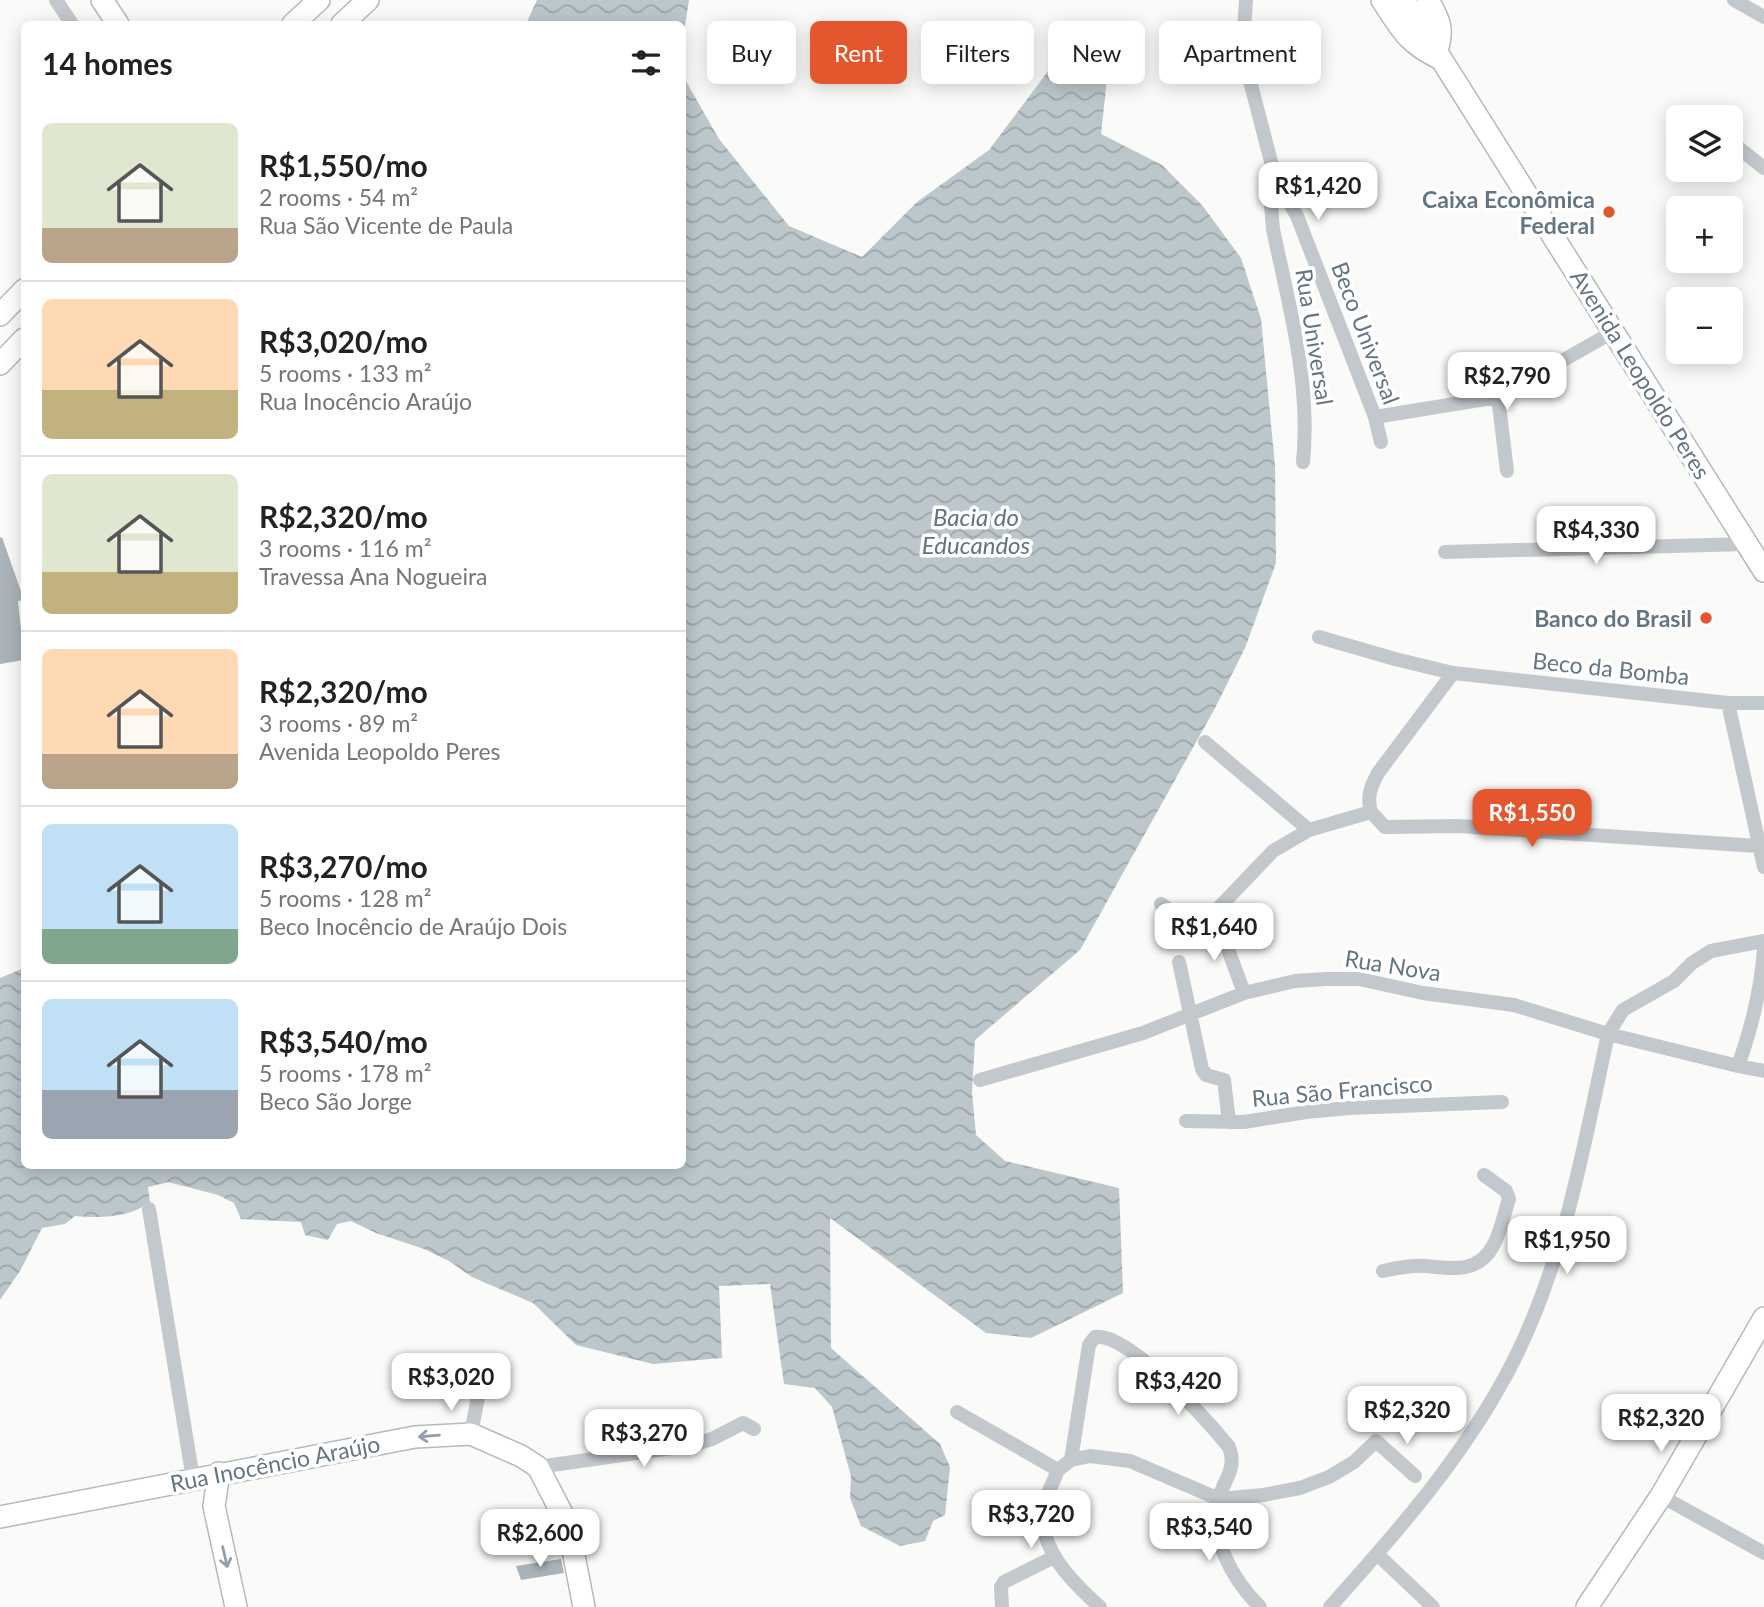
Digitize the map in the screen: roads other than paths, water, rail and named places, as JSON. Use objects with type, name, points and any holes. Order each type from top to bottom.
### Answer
[{"type":"street","points":[[56,0],[70,21]]},
{"type":"street","points":[[102,0],[116,21]]},
{"type":"street","points":[[296,21],[319,0]]},
{"type":"street","points":[[345,21],[368,0]]},
{"type":"street","name":"Beco Universal","points":[[1246,0],[1244,31],[1249,77],[1275,177],[1297,216],[1375,417],[1381,442]]},
{"type":"street","points":[[1382,0],[1407,37],[1421,50],[1440,56],[1440,20],[1428,0]]},
{"type":"street","name":"Avenida Leopoldo Peres","points":[[1404,0],[1613,332],[1754,545],[1764,571]]},
{"type":"street","points":[[1734,0],[1764,17]]},
{"type":"street","points":[[1743,152],[1764,169]]},
{"type":"street","name":"Rua Universal","points":[[1275,177],[1271,205],[1273,229],[1304,380],[1307,428],[1303,462]]},
{"type":"street","points":[[0,315],[21,293]]},
{"type":"street","points":[[1375,417],[1498,397],[1613,332]]},
{"type":"street","points":[[0,364],[21,342]]},
{"type":"street","points":[[1498,397],[1507,471]]},
{"type":"street","points":[[1445,552],[1754,545]]},
{"type":"street","name":"Beco da Bomba","points":[[1319,637],[1453,673],[1728,703],[1764,703]]},
{"type":"street","points":[[1453,673],[1371,786],[1368,799],[1371,813],[1385,827],[1457,826],[1758,846]]},
{"type":"street","points":[[1728,703],[1764,867]]},
{"type":"street","points":[[1205,742],[1309,830]]},
{"type":"street","points":[[1161,904],[1191,925],[1209,918],[1273,851],[1309,830],[1371,813]]},
{"type":"street","points":[[1209,918],[1221,930],[1244,993]]},
{"type":"street","points":[[1330,1607],[1431,1490],[1494,1396],[1523,1338],[1537,1307],[1565,1225],[1608,1034],[1623,1010],[1674,981],[1692,963],[1711,951],[1764,941]]},
{"type":"street","points":[[1738,1066],[1753,1026],[1762,981],[1764,949]]},
{"type":"street","points":[[1179,962],[1203,1073],[1221,1077],[1225,1083],[1229,1122]]},
{"type":"street","name":"Rua Nova","points":[[980,1080],[1091,1049],[1244,993],[1295,981],[1359,979],[1423,993],[1514,1005],[1608,1034],[1764,1071]]},
{"type":"street","name":"Rua São Francisco","points":[[1186,1121],[1244,1122],[1349,1108],[1502,1102]]},
{"type":"street","points":[[1383,1271],[1402,1266],[1425,1266],[1445,1270],[1468,1268],[1483,1260],[1493,1245],[1509,1199],[1506,1191],[1483,1175]]},
{"type":"street","points":[[149,1209],[193,1479],[214,1506]]},
{"type":"street","points":[[1587,1607],[1661,1496],[1764,1318]]},
{"type":"street","points":[[1071,1460],[1089,1345],[1095,1337],[1102,1336],[1120,1343],[1155,1368],[1229,1447],[1233,1463],[1219,1499],[1218,1530],[1234,1574],[1259,1607]]},
{"type":"street","points":[[471,1434],[478,1397],[488,1368]]},
{"type":"street","points":[[957,1412],[1058,1469]]},
{"type":"street","points":[[584,1607],[568,1525],[538,1467],[692,1445],[712,1439],[743,1423],[754,1429]]},
{"type":"street","name":"Rua Inocêncio Araújo","points":[[0,1517],[107,1494],[415,1437],[471,1434],[520,1455],[538,1467]]},
{"type":"street","points":[[1100,1607],[1054,1557],[1046,1540],[1044,1505],[1058,1469],[1071,1460],[1090,1456],[1130,1461],[1219,1499],[1300,1488],[1329,1477],[1354,1462],[1376,1441],[1415,1476]]},
{"type":"street","points":[[219,1473],[214,1506],[236,1607]]},
{"type":"street","points":[[1661,1496],[1764,1553]]},
{"type":"street","points":[[1377,1554],[1433,1607]]},
{"type":"street","points":[[1002,1607],[1001,1587],[1004,1582],[1054,1557]]},
{"type":"water","points":[[537,0],[689,0],[686,21],[527,21]]},
{"type":"water","name":"Bacia do Educandos","points":[[1048,71],[1048,84],[1106,84],[1101,134],[1162,165],[1202,205],[1241,258],[1261,319],[1275,466],[1276,563],[1245,648],[1214,710],[1080,950],[975,1040],[972,1092],[976,1135],[1005,1161],[1119,1188],[1123,1293],[1031,1338],[986,1333],[830,1218],[831,1348],[940,1444],[950,1467],[945,1515],[933,1521],[925,1541],[900,1546],[861,1526],[850,1498],[851,1476],[832,1407],[815,1388],[784,1384],[770,1284],[719,1286],[722,1358],[653,1364],[576,1345],[533,1303],[472,1277],[449,1261],[424,1249],[376,1233],[351,1221],[337,1224],[328,1240],[305,1235],[301,1222],[241,1219],[234,1203],[218,1195],[168,1182],[148,1187],[150,1202],[133,1211],[105,1217],[75,1216],[65,1224],[42,1228],[20,1271],[0,1300],[0,978],[21,969],[21,1169],[686,1169],[686,81],[719,139],[789,226],[862,257],[917,202],[989,150]]},
{"type":"place","name":"Caixa Econômica Federal","points":[[1609,212]]},
{"type":"place","name":"Banco do Brasil","points":[[1706,618]]}]
